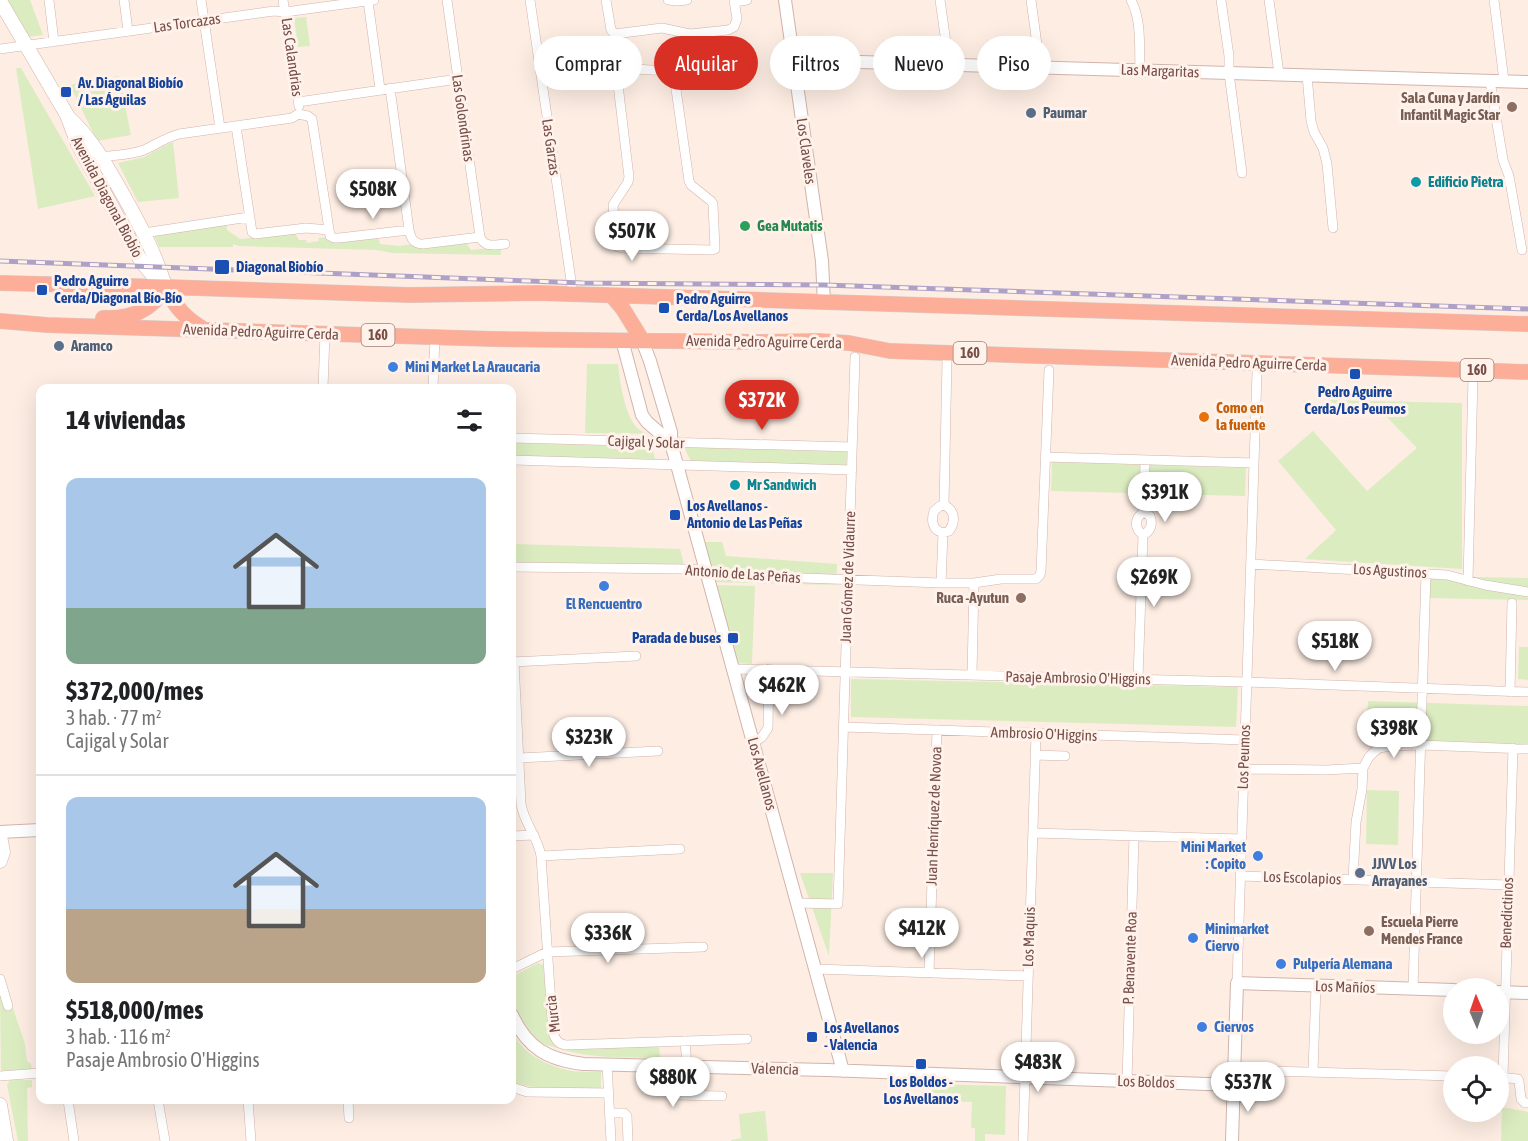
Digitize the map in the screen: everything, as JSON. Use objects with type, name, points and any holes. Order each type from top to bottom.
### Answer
[{"type":"highway","points":[[0,284],[409,295],[538,293],[1528,324]]},
{"type":"highway","points":[[0,320],[43,316],[116,318],[137,313],[149,307],[161,295],[165,287]]},
{"type":"highway","points":[[165,287],[180,311],[206,330]]},
{"type":"highway","points":[[612,296],[642,340]]},
{"type":"highway","name":"Avenida Pedro Aguirre Cerda","points":[[0,320],[47,325],[435,338],[761,342],[818,340],[890,351],[1528,372]]},
{"type":"main road","name":"Avenida Diagonal Biobío","points":[[0,1],[67,115],[78,144],[141,261],[165,287]]},
{"type":"main road","name":"Avenida Diagonal Biobío","points":[[67,115],[90,140],[101,157],[144,233],[165,287]]},
{"type":"main road","points":[[0,834],[3,852],[0,861]]},
{"type":"main road","points":[[0,1105],[1,1122],[6,1141]]},
{"type":"street","points":[[49,0],[54,42]]},
{"type":"street","points":[[124,0],[128,31]]},
{"type":"street","points":[[201,0],[220,128]]},
{"type":"street","name":"Las Calandrias","points":[[283,0],[298,114],[312,119],[329,230]]},
{"type":"street","name":"Las Torcazas","points":[[0,50],[204,20],[374,0]]},
{"type":"street","name":"Las Golondrinas","points":[[447,0],[480,237]]},
{"type":"street","name":"Las Garzas","points":[[530,0],[535,36]]},
{"type":"street","points":[[606,0],[611,30],[615,34],[662,28],[690,34],[732,29],[737,22],[734,1],[747,0]]},
{"type":"street","points":[[668,0],[687,0]]},
{"type":"street","name":"Los Claveles","points":[[785,0],[790,36]]},
{"type":"street","points":[[940,0],[945,36]]},
{"type":"street","points":[[1031,0],[1036,36]]},
{"type":"street","points":[[1131,0],[1138,20],[1140,70]]},
{"type":"street","points":[[1221,0],[1242,173]]},
{"type":"street","points":[[1269,0],[1279,74]]},
{"type":"street","points":[[1494,0],[1504,81]]},
{"type":"street","points":[[368,1],[409,230],[414,242],[423,244],[480,237],[487,246],[505,244]]},
{"type":"street","name":"Las Margaritas","points":[[1051,67],[1528,82]]},
{"type":"street","points":[[616,68],[669,71],[674,75],[689,181],[711,201],[714,209],[715,249],[618,247],[613,205],[629,177],[616,68]]},
{"type":"street","points":[[1307,75],[1311,121],[1323,148],[1327,164],[1333,228]]},
{"type":"street","points":[[298,102],[458,79]]},
{"type":"street","points":[[1490,81],[1503,160],[1509,176],[1522,250]]},
{"type":"street","name":"Las Garzas","points":[[543,90],[573,294]]},
{"type":"street","name":"Los Claveles","points":[[797,90],[822,261],[824,303]]},
{"type":"street","points":[[101,157],[135,153],[171,136],[292,118],[298,114]]},
{"type":"street","points":[[236,126],[251,230],[255,234],[306,228],[329,230],[330,236],[339,238],[409,230]]},
{"type":"street","points":[[144,233],[249,217]]},
{"type":"street","points":[[322,384],[325,334]]},
{"type":"street","points":[[433,384],[435,338]]},
{"type":"street","points":[[622,340],[642,414],[647,422],[671,443]]},
{"type":"street","name":"Los Avellanos","points":[[642,340],[671,432],[671,443],[843,1071]]},
{"type":"street","name":"Juan Gómez de Vidaurre","points":[[797,903],[838,904],[855,357]]},
{"type":"street","points":[[941,583],[943,533],[936,530],[933,524],[934,511],[944,505],[947,360]]},
{"type":"street","points":[[1049,370],[1045,457],[1254,463]]},
{"type":"street","name":"Los Peumos","points":[[1232,1141],[1257,372]]},
{"type":"street","points":[[1468,581],[1473,377]]},
{"type":"street","name":"Cajigal y Solar","points":[[516,438],[852,447]]},
{"type":"street","name":"Antonio de Las Peñas","points":[[516,567],[706,570],[721,575],[941,583],[1036,579],[1041,572],[1045,457]]},
{"type":"street","name":"Cajigal y Solar","points":[[516,460],[852,470]]},
{"type":"street","points":[[1144,512],[1145,460]]},
{"type":"street","points":[[1143,535],[1148,532],[1152,524],[1150,516],[1144,512]]},
{"type":"street","points":[[1138,680],[1143,535],[1138,530],[1136,522],[1144,512]]},
{"type":"street","name":"Los Agustinos","points":[[1251,564],[1447,575],[1528,592]]},
{"type":"street","points":[[1413,989],[1426,573]]},
{"type":"street","points":[[972,675],[974,583]]},
{"type":"street","points":[[1510,692],[1512,603]]},
{"type":"street","points":[[516,662],[636,656]]},
{"type":"street","name":"Pasaje Ambrosio O'Higgins","points":[[733,669],[1247,682],[1422,689]]},
{"type":"street","points":[[753,743],[762,737],[768,728],[769,669]]},
{"type":"street","points":[[1422,689],[1528,692]]},
{"type":"street","name":"Murcia","points":[[516,710],[522,809],[540,848],[541,856],[555,1039],[562,1045],[747,1039]]},
{"type":"street","name":"Ambrosio O'Higgins","points":[[844,727],[1245,740]]},
{"type":"street","name":"Juan Henríquez de Novoa","points":[[929,973],[937,730]]},
{"type":"street","name":"Los Maquis","points":[[1023,1141],[1036,734]]},
{"type":"street","points":[[1353,879],[1356,822],[1363,768],[1369,757],[1379,748],[1420,745],[1528,749]]},
{"type":"street","name":"Benedictinos","points":[[1503,978],[1513,748]]},
{"type":"street","points":[[519,758],[658,751]]},
{"type":"street","points":[[1035,755],[1065,756]]},
{"type":"street","points":[[1244,769],[1326,771],[1363,768]]},
{"type":"street","points":[[0,834],[36,830]]},
{"type":"street","points":[[1033,833],[1241,839]]},
{"type":"street","points":[[516,836],[534,835]]},
{"type":"street","name":"P. Benavente Roa","points":[[1127,1081],[1134,836]]},
{"type":"street","points":[[541,856],[680,849]]},
{"type":"street","name":"Los Escolapios","points":[[1240,876],[1508,885]]},
{"type":"street","points":[[516,967],[547,952],[703,947]]},
{"type":"street","points":[[815,969],[1028,976]]},
{"type":"street","points":[[0,979],[8,1006]]},
{"type":"street","name":"Los Mañíos","points":[[1236,983],[1443,990]]},
{"type":"street","points":[[1313,1072],[1316,986]]},
{"type":"street","points":[[1509,992],[1528,993]]},
{"type":"street","name":"Valencia","points":[[516,1022],[530,1043],[548,1056],[571,1062],[843,1071]]},
{"type":"street","points":[[685,1041],[687,1066]]},
{"type":"street","points":[[607,1064],[611,1141]]},
{"type":"street","points":[[669,1066],[673,1094],[722,1096]]},
{"type":"street","points":[[1234,1070],[1443,1076]]},
{"type":"street","name":"Los Boldos","points":[[843,1071],[1234,1085]]},
{"type":"street","points":[[0,1076],[36,1073]]},
{"type":"street","name":"Benedictinos","points":[[1509,1078],[1518,1079],[1521,1099],[1528,1103]]},
{"type":"street","points":[[516,1088],[526,1092],[609,1093]]},
{"type":"street","points":[[69,1104],[74,1141]]},
{"type":"street","points":[[159,1104],[165,1141]]},
{"type":"street","points":[[249,1104],[251,1141]]},
{"type":"street","points":[[348,1104],[349,1118]]},
{"type":"street","points":[[610,1113],[624,1113],[627,1116],[628,1141]]},
{"type":"green space","points":[[6,0],[30,0],[43,35],[27,37]]},
{"type":"green space","points":[[306,17],[310,46],[298,47],[294,18]]},
{"type":"green space","points":[[16,68],[21,68],[95,196],[38,209]]},
{"type":"green space","points":[[119,76],[131,135],[97,141],[70,85]]},
{"type":"green space","points":[[173,142],[179,198],[138,202],[118,163],[144,157]]},
{"type":"green space","points":[[226,223],[227,230],[240,239],[295,233],[299,240],[306,240],[307,243],[319,241],[318,238],[369,232],[377,234],[380,244],[399,246],[462,237],[471,250],[500,247],[501,255],[393,253],[376,250],[233,244],[233,247],[159,247],[154,235]]},
{"type":"green space","points":[[587,364],[618,364],[627,409],[635,425],[649,434],[585,433]]},
{"type":"green space","points":[[1326,400],[1462,403],[1462,569],[1305,559],[1336,530],[1278,461],[1313,431],[1367,491],[1417,448],[1379,409],[1364,415]]},
{"type":"green space","points":[[516,443],[652,447],[655,459],[516,456]]},
{"type":"green space","points":[[684,447],[847,452],[846,466],[691,461]]},
{"type":"green space","points":[[1052,462],[1246,468],[1245,496],[1051,491]]},
{"type":"green space","points":[[703,542],[722,542],[726,556],[837,564],[836,585],[711,582]]},
{"type":"green space","points":[[516,544],[680,549],[684,565],[516,563]]},
{"type":"green space","points":[[1428,576],[1528,578],[1528,600],[1428,598]]},
{"type":"green space","points":[[714,585],[755,586],[752,664],[735,663]]},
{"type":"green space","points":[[1519,647],[1528,647],[1528,680],[1518,679]]},
{"type":"green space","points":[[851,679],[1238,687],[1236,727],[851,717]]},
{"type":"green space","points":[[1368,701],[1528,706],[1528,747],[1366,742]]},
{"type":"green space","points":[[1367,790],[1399,791],[1398,845],[1366,844]]},
{"type":"green space","points":[[800,873],[833,873],[829,956]]},
{"type":"green space","points":[[538,963],[543,965],[552,1041],[659,1046],[660,1058],[580,1054],[542,1043],[532,1034],[516,1011],[516,975]]},
{"type":"green space","points":[[0,994],[3,1007],[13,1008],[25,1044],[27,1061],[31,1064],[32,1069],[1,1071]]},
{"type":"green space","points":[[516,1038],[535,1057],[554,1066],[572,1071],[601,1072],[601,1090],[542,1088],[516,1082]]},
{"type":"green space","points":[[10,1080],[32,1080],[32,1087],[27,1088],[28,1141],[18,1141],[7,1085]]},
{"type":"green space","points":[[929,1084],[1006,1086],[1005,1135],[985,1134],[985,1141],[975,1141],[975,1128],[971,1128],[972,1102],[929,1101]]},
{"type":"green space","points":[[1509,1108],[1528,1112],[1528,1141],[1501,1141],[1502,1122],[1509,1122]]},
{"type":"green space","points":[[765,1111],[768,1141],[731,1141],[741,1138],[739,1114]]},
{"type":"railway","points":[[0,261],[583,283],[824,285],[1528,309]]},
{"type":"place","name":"Av. Diagonal Biobío / Las Águilas","points":[[66,92]]},
{"type":"place","name":"Sala Cuna y Jardín Infantil Magic Star","points":[[1512,107]]},
{"type":"place","name":"Paumar","points":[[1031,113]]},
{"type":"place","name":"Edificio Pietra","points":[[1416,182]]},
{"type":"place","name":"Gea Mutatis","points":[[745,226]]},
{"type":"place","name":"Diagonal Biobío","points":[[222,267]]},
{"type":"place","name":"Pedro Aguirre Cerda/Diagonal Bío-Bío","points":[[42,290]]},
{"type":"place","name":"Pedro Aguirre Cerda/Los Avellanos","points":[[664,308]]},
{"type":"place","name":"Aramco","points":[[59,346]]},
{"type":"place","name":"Mini Market La Araucaria","points":[[393,367]]},
{"type":"place","name":"Pedro Aguirre Cerda/Los Peumos","points":[[1355,374]]},
{"type":"place","name":"Como en la fuente","points":[[1204,417]]},
{"type":"place","name":"Mr Sandwich","points":[[735,485]]},
{"type":"place","name":"Los Avellanos - Antonio de Las Peñas","points":[[675,515]]},
{"type":"place","name":"El Rencuentro","points":[[604,586]]},
{"type":"place","name":"Ruca -Ayutun","points":[[1021,598]]},
{"type":"place","name":"Parada de buses","points":[[733,638]]},
{"type":"place","name":"Mini Market : Copito","points":[[1258,856]]},
{"type":"place","name":"JJVV Los Arrayanes","points":[[1360,873]]},
{"type":"place","name":"Escuela Pierre Mendes France","points":[[1369,931]]},
{"type":"place","name":"Minimarket Ciervo","points":[[1193,938]]},
{"type":"place","name":"Pulpería Alemana","points":[[1281,964]]},
{"type":"place","name":"Ciervos","points":[[1202,1027]]},
{"type":"place","name":"Los Avellanos - Valencia","points":[[812,1037]]},
{"type":"place","name":"Los Boldos - Los Avellanos","points":[[921,1064]]}]
